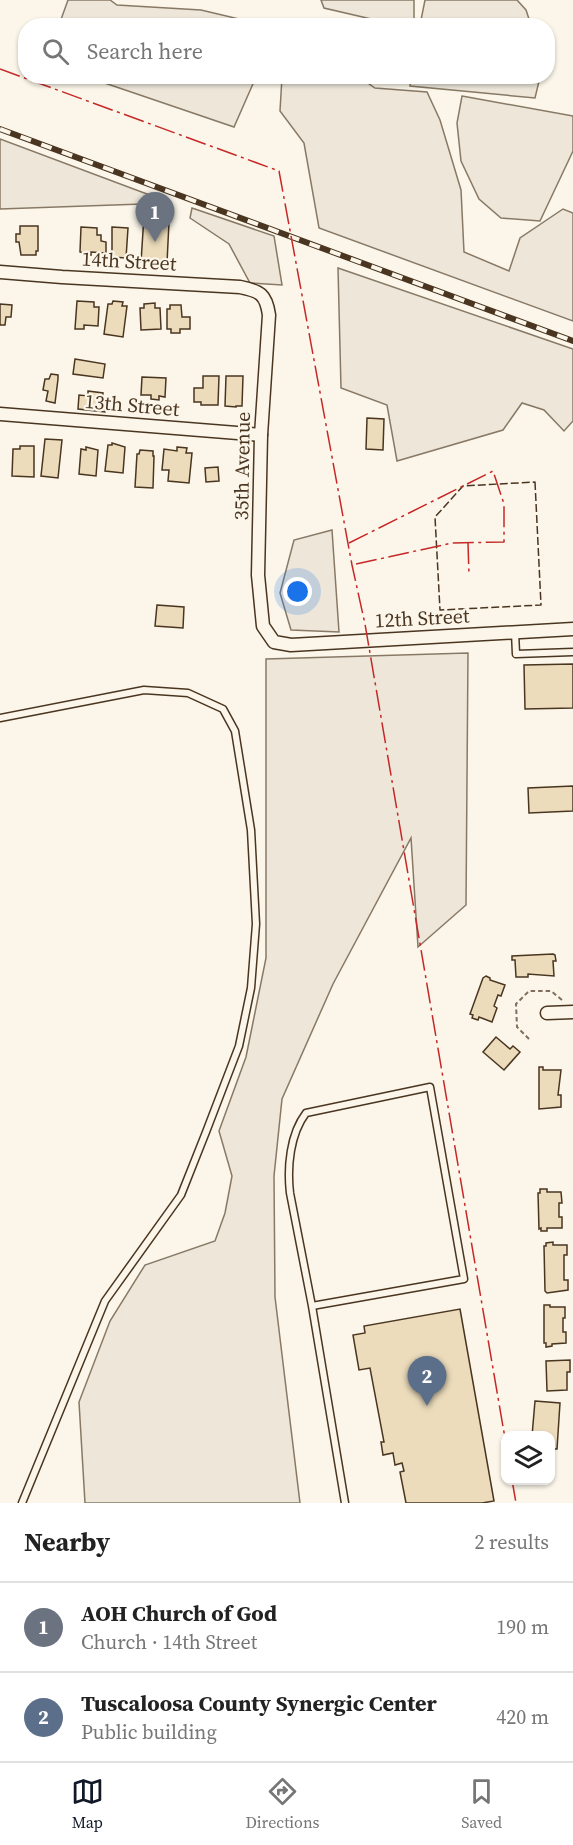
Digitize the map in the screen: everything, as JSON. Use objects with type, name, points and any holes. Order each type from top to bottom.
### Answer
[{"type":"street","name":"14th Street","points":[[0,272],[224,285],[257,291]]},
{"type":"street","name":"35th Avenue","points":[[257,291],[267,302],[269,315],[261,435],[258,575],[263,626],[274,642]]},
{"type":"street","name":"13th Street","points":[[0,414],[261,435]]},
{"type":"street","name":"12th Street","points":[[274,642],[291,645],[573,629]]},
{"type":"street","points":[[547,1013],[573,1012]]},
{"type":"lane","points":[[515,632],[516,654],[573,652]]},
{"type":"lane","points":[[0,718],[144,690],[188,693],[223,709],[235,730],[251,830],[256,924],[251,988],[238,1046],[181,1195],[105,1301],[22,1503]]},
{"type":"lane","points":[[312,1306],[464,1279],[430,1087],[306,1113],[299,1122],[288,1175],[345,1503]]},
{"type":"path","points":[[529,1039],[517,1027],[516,1004],[529,991],[551,991],[564,1002]]},
{"type":"shaded area","points":[[68,0],[110,0],[117,5],[201,10],[235,18],[62,18]]},
{"type":"shaded area","points":[[321,0],[414,0],[414,18],[367,18],[324,8]]},
{"type":"shaded area","points":[[425,0],[517,0],[526,10],[529,18],[421,18]]},
{"type":"shaded area","points":[[108,84],[253,84],[234,127]]},
{"type":"shaded area","points":[[282,84],[369,84],[375,88],[427,92],[440,120],[461,190],[464,252],[509,271],[520,238],[563,209],[573,213],[573,321],[319,228],[304,143],[280,111]]},
{"type":"shaded area","points":[[410,84],[538,84],[535,98],[410,86]]},
{"type":"shaded area","points":[[462,96],[573,116],[573,151],[540,221],[501,218],[479,199],[461,161],[457,123]]},
{"type":"shaded area","points":[[0,139],[171,203],[0,209]]},
{"type":"shaded area","points":[[192,208],[274,236],[282,285],[250,283],[229,244],[190,218]]},
{"type":"shaded area","points":[[338,268],[573,349],[573,421],[564,431],[544,410],[522,403],[503,430],[397,461],[387,405],[341,388]]},
{"type":"shaded area","points":[[332,530],[339,632],[291,630],[280,593],[294,540]]},
{"type":"shaded area","points":[[468,653],[466,905],[418,947],[411,838],[333,984],[282,1099],[274,1176],[275,1297],[300,1503],[85,1503],[79,1402],[110,1321],[145,1265],[215,1241],[225,1213],[232,1176],[219,1131],[246,1057],[266,958],[266,659]]},
{"type":"building","points":[[144,216],[162,217],[162,222],[169,222],[167,263],[141,262]]},
{"type":"building","points":[[20,226],[38,226],[36,255],[21,255],[19,242],[16,242],[16,234],[20,234]]},
{"type":"building","points":[[81,227],[97,228],[97,235],[101,235],[101,241],[106,242],[106,253],[91,252],[91,255],[80,252]]},
{"type":"building","points":[[112,227],[128,228],[126,258],[112,257]]},
{"type":"building","points":[[77,301],[94,302],[94,307],[99,307],[98,326],[84,325],[84,329],[75,329]]},
{"type":"building","points":[[113,301],[123,302],[122,306],[127,306],[123,337],[104,334],[108,304],[112,304]]},
{"type":"building","points":[[155,303],[155,308],[160,308],[161,329],[141,330],[140,308],[144,308],[144,304]]},
{"type":"building","points":[[0,304],[12,305],[11,317],[6,317],[5,325],[0,325]]},
{"type":"building","points":[[170,305],[181,305],[182,317],[190,317],[190,329],[180,329],[180,333],[171,333],[171,329],[167,329],[167,309],[170,309]]},
{"type":"building","points":[[75,359],[105,364],[103,378],[73,374]]},
{"type":"building","points":[[51,374],[58,375],[55,403],[46,401],[48,391],[43,390],[45,379],[49,379]]},
{"type":"building","points":[[203,376],[219,376],[218,405],[201,405],[201,402],[194,402],[194,388],[203,388]]},
{"type":"building","points":[[226,376],[243,376],[242,406],[225,406]]},
{"type":"building","points":[[142,377],[166,378],[165,397],[159,396],[159,400],[151,399],[151,395],[141,395]]},
{"type":"building","points":[[88,391],[103,393],[102,403],[106,403],[105,412],[78,409],[79,395],[88,396]]},
{"type":"building","points":[[367,418],[384,419],[383,450],[366,449]]},
{"type":"building","points":[[45,439],[62,440],[58,478],[41,476]]},
{"type":"building","points":[[112,443],[125,447],[123,473],[105,471],[108,445]]},
{"type":"building","points":[[20,446],[34,446],[34,477],[12,476],[13,449],[20,449]]},
{"type":"building","points":[[86,447],[98,450],[96,476],[79,474],[81,449],[86,450]]},
{"type":"building","points":[[177,447],[187,448],[186,453],[192,453],[189,483],[168,481],[169,470],[162,470],[164,449],[177,451]]},
{"type":"building","points":[[140,450],[153,451],[153,488],[135,487],[137,454]]},
{"type":"building","points":[[218,467],[219,481],[206,482],[205,468]]},
{"type":"building","points":[[157,605],[184,607],[183,628],[155,626]]},
{"type":"building","points":[[573,664],[573,708],[525,709],[524,665]]},
{"type":"building","points":[[573,786],[573,811],[529,813],[528,788]]},
{"type":"building","points":[[553,954],[556,961],[553,961],[554,976],[528,974],[528,977],[516,977],[515,960],[512,960],[512,956]]},
{"type":"building","points":[[486,976],[490,980],[505,985],[494,1006],[497,1008],[492,1022],[479,1017],[478,1020],[472,1018],[473,1015],[470,1014],[483,978]]},
{"type":"building","points":[[496,1037],[510,1049],[513,1046],[520,1052],[504,1070],[483,1052]]},
{"type":"building","points":[[539,1067],[543,1067],[543,1070],[561,1070],[558,1095],[561,1095],[561,1107],[539,1109]]},
{"type":"building","points":[[540,1189],[547,1189],[547,1192],[561,1192],[562,1203],[559,1203],[559,1217],[562,1217],[562,1228],[547,1228],[547,1231],[539,1229],[538,1193]]},
{"type":"building","points":[[553,1242],[553,1245],[567,1245],[567,1255],[564,1255],[564,1280],[568,1280],[568,1290],[547,1293],[545,1291],[544,1246],[546,1243]]},
{"type":"building","points":[[544,1305],[565,1307],[563,1332],[566,1332],[566,1343],[546,1347],[544,1343]]},
{"type":"building","points":[[460,1309],[494,1501],[406,1503],[400,1472],[404,1471],[402,1463],[395,1465],[393,1453],[383,1455],[381,1442],[384,1442],[370,1368],[359,1370],[353,1335],[365,1333],[364,1326]]},
{"type":"building","points":[[570,1360],[567,1390],[547,1391],[546,1361]]},
{"type":"building","points":[[535,1401],[560,1403],[557,1449],[555,1449],[555,1431],[532,1431]]},
{"type":"railway","points":[[0,129],[573,341]]},
{"type":"fence","points":[[535,482],[541,605],[440,610],[435,517],[463,486],[535,482]]},
{"type":"power","points":[[0,69],[18,76]]},
{"type":"power","points":[[41,84],[279,171],[365,624],[504,1431]]},
{"type":"power","points":[[349,543],[493,471],[504,504],[504,542],[452,543],[352,565]]},
{"type":"power","points":[[468,543],[469,575]]},
{"type":"power","points":[[513,1485],[516,1503]]},
{"type":"place","name":"AOH Church of God","points":[[155,242]]},
{"type":"place","name":"Tuscaloosa County Synergic Center","points":[[427,1406]]}]
